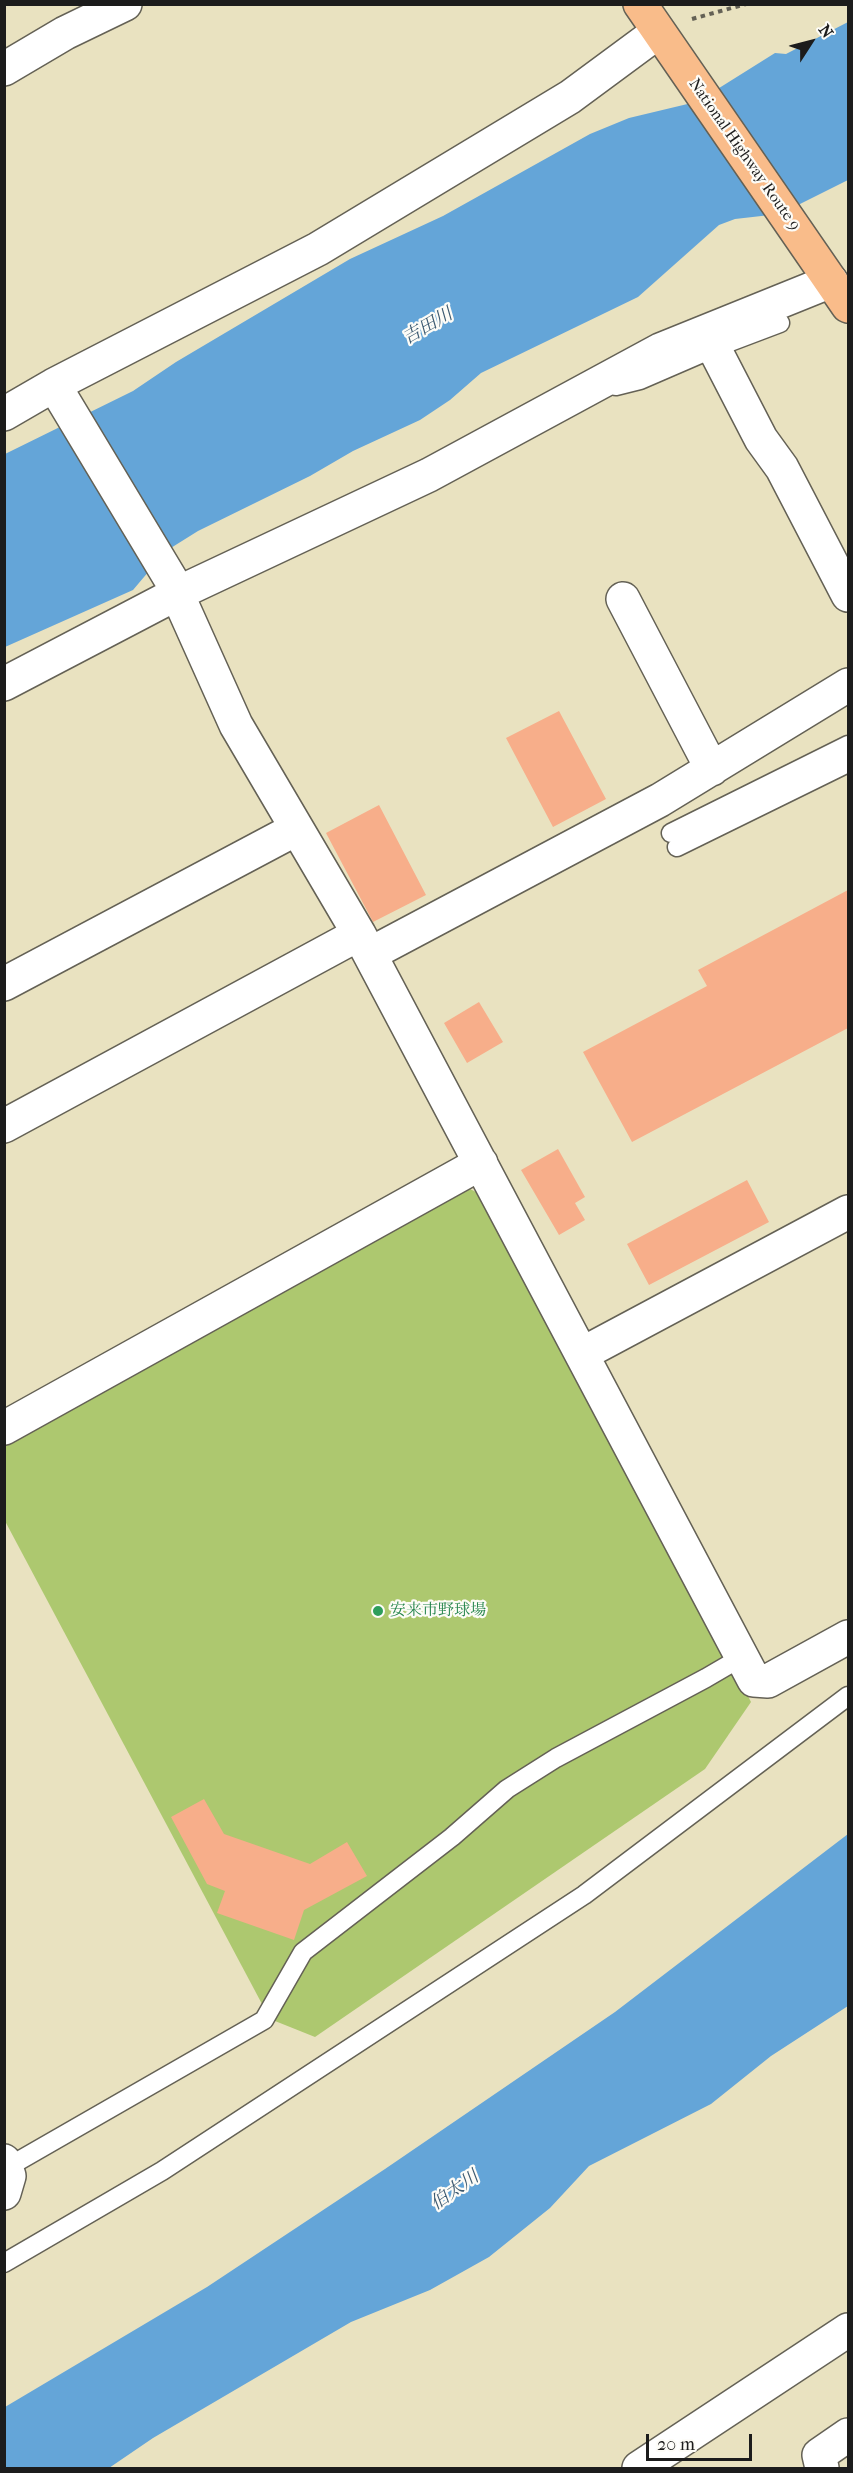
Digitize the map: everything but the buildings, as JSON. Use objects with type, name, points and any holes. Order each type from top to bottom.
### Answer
[{"type":"highway","name":"National Highway Route 9","points":[[640,4],[834,285]]},
{"type":"street","points":[[4,69],[65,33],[125,4]]},
{"type":"street","points":[[4,414],[54,385],[318,249],[570,97],[667,44]]},
{"type":"street","points":[[4,684],[173,586],[429,475],[660,350],[834,285]]},
{"type":"street","points":[[714,348],[761,439],[782,468],[849,595]]},
{"type":"street","points":[[54,385],[173,586],[236,725],[365,944],[754,1680],[768,1681],[849,1637]]},
{"type":"street","points":[[623,599],[712,769]]},
{"type":"street","points":[[4,1126],[365,944],[660,800],[849,685]]},
{"type":"street","points":[[4,984],[296,829]]},
{"type":"street","points":[[4,1428],[481,1163]]},
{"type":"street","points":[[582,1354],[849,1212]]},
{"type":"street","points":[[639,2469],[849,2330]]},
{"type":"street","points":[[814,2464],[849,2434]]},
{"type":"lane","points":[[606,380],[608,385],[614,386],[640,380],[780,323]]},
{"type":"lane","points":[[849,745],[674,840],[849,763]]},
{"type":"lane","points":[[6,2174],[264,2020],[303,1952],[452,1837],[507,1790],[556,1758],[742,1657]]},
{"type":"lane","points":[[4,2263],[162,2171],[584,1894],[849,1696]]},
{"type":"path","points":[[667,44],[680,22],[746,4]]},
{"type":"green space","name":"安来市野球場","points":[[460,1184],[488,1198],[751,1702],[705,1769],[315,2037],[275,2021],[262,2004],[5,1521],[4,1443]]},
{"type":"water","points":[[848,22],[848,180],[786,211],[708,95],[775,53],[786,54]]},
{"type":"water","name":"吉田川","points":[[700,101],[779,214],[735,219],[719,225],[638,297],[481,373],[450,400],[420,420],[353,451],[310,476],[198,531],[166,551],[133,590],[5,647],[5,454],[133,391],[176,362],[350,259],[443,216],[590,134],[629,118]]},
{"type":"water","name":"伯太川","points":[[848,1834],[848,2006],[771,2056],[711,2104],[589,2166],[550,2208],[489,2257],[430,2290],[351,2322],[153,2438],[109,2468],[5,2468],[5,2407],[207,2287],[385,2169],[615,2012]]},
{"type":"place","name":"安来市野球場","points":[[378,1611]]}]
